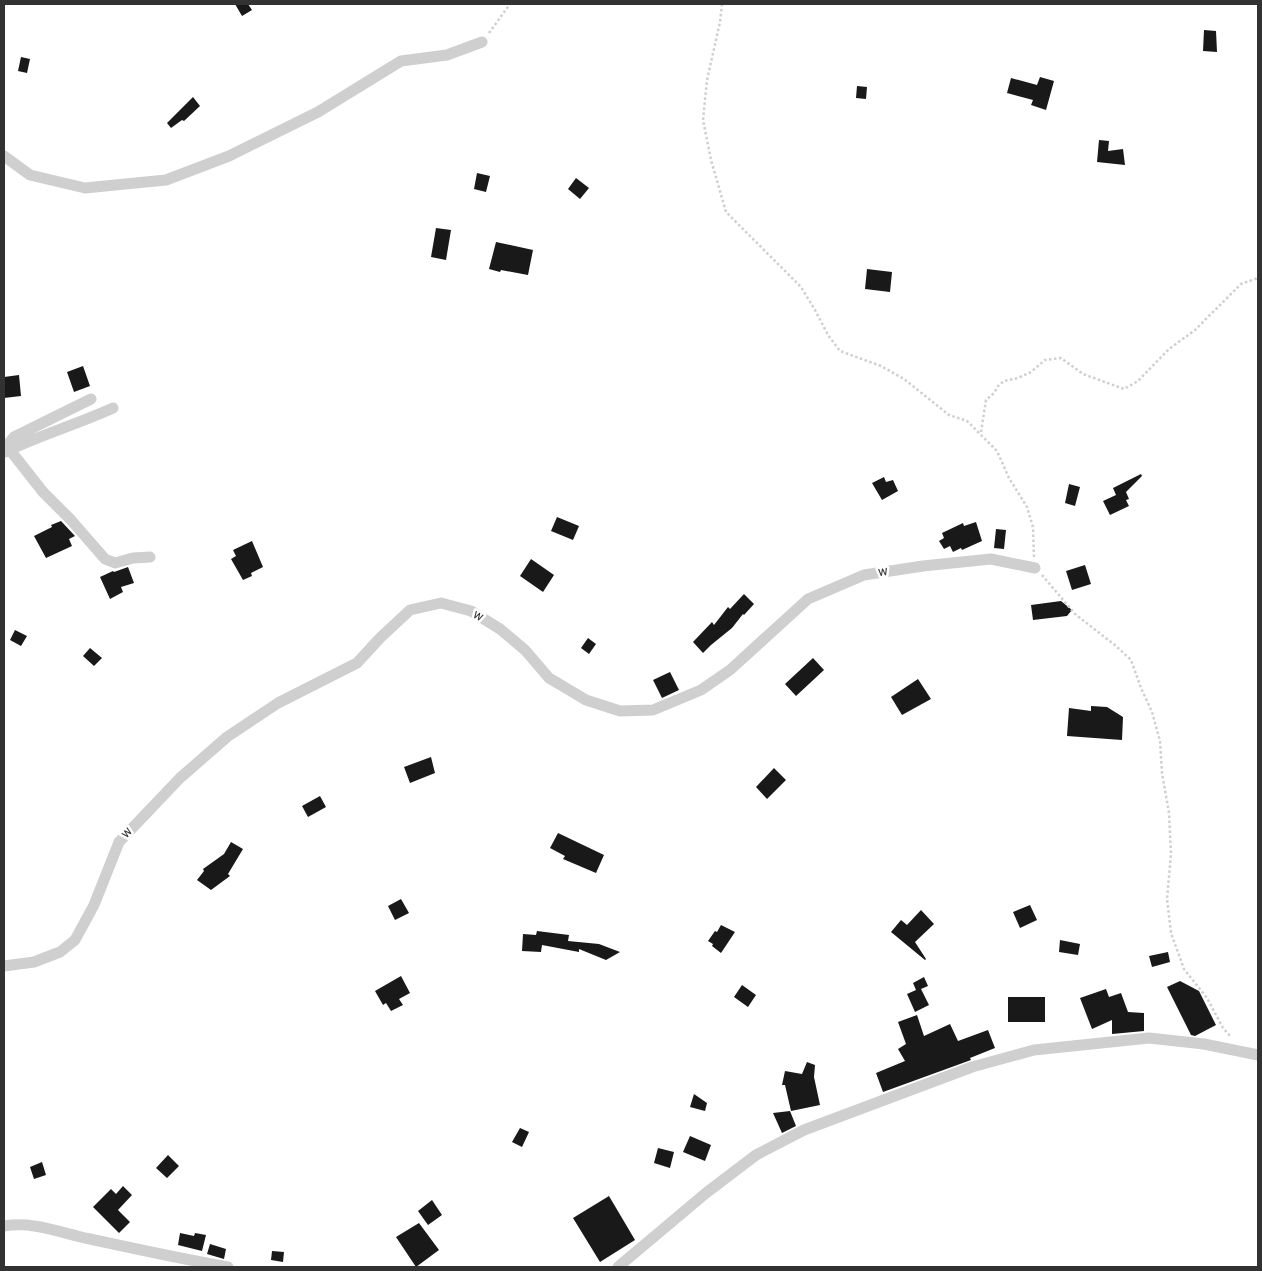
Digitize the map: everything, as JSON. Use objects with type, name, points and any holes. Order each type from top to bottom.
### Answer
[{"type":"street","points":[[4,156],[30,174],[85,188],[166,180],[229,156],[318,112],[401,62],[447,56],[482,42]]},
{"type":"street","points":[[6,451],[14,436],[91,399]]},
{"type":"street","points":[[6,451],[113,408]]},
{"type":"street","points":[[6,451],[105,559],[115,563],[133,558],[150,557]]},
{"type":"street","name":"w","points":[[4,966],[34,962],[60,952],[75,940],[94,905],[119,842],[180,778],[226,737],[278,703],[357,663],[410,610],[441,602],[471,612],[500,629],[525,650],[549,678],[586,700],[620,711],[653,710],[701,690],[730,670],[808,599],[864,575],[923,566],[991,560],[1035,568]]},
{"type":"street","points":[[618,1267],[706,1192],[756,1155],[804,1130],[972,1067],[1034,1050],[1149,1038],[1204,1044],[1258,1055]]},
{"type":"street","points":[[4,1226],[26,1224],[46,1227],[74,1236],[184,1260],[228,1267]]},
{"type":"path","points":[[482,42],[510,4]]},
{"type":"path","points":[[722,4],[720,22],[707,80],[703,120],[711,160],[726,212],[801,287],[828,335],[840,351],[881,366],[896,374],[949,414],[967,421],[981,433],[997,451],[1009,478],[1027,508],[1033,527],[1035,568],[1075,614],[1131,660],[1152,712],[1160,741],[1162,773],[1169,813],[1171,854],[1168,899],[1172,933],[1184,969],[1207,998],[1223,1028],[1245,1053]]},
{"type":"path","points":[[981,433],[986,400],[1004,381],[1018,378],[1031,372],[1045,360],[1062,358],[1083,374],[1124,388],[1138,381],[1169,350],[1195,330],[1241,284],[1258,278]]},
{"type":"building","points":[[235,4],[248,4],[252,10],[242,16]]},
{"type":"building","points":[[1204,30],[1216,31],[1217,52],[1203,51]]},
{"type":"building","points":[[21,57],[30,59],[27,73],[18,71]]},
{"type":"building","points":[[1040,77],[1054,81],[1046,110],[1031,105],[1033,100],[1007,93],[1011,78],[1037,85]]},
{"type":"building","points":[[857,86],[867,87],[866,99],[856,98]]},
{"type":"building","points":[[193,97],[200,106],[184,121],[182,120],[171,128],[167,123]]},
{"type":"building","points":[[1099,140],[1109,141],[1108,151],[1123,149],[1125,165],[1097,162]]},
{"type":"building","points":[[477,173],[490,176],[486,192],[474,189]]},
{"type":"building","points":[[576,178],[589,188],[580,199],[568,189]]},
{"type":"building","points":[[436,228],[451,230],[446,260],[431,257]]},
{"type":"building","points":[[496,242],[533,250],[528,275],[489,269]]},
{"type":"building","points":[[867,269],[892,272],[890,292],[865,289]]},
{"type":"building","points":[[83,366],[90,386],[74,392],[67,372]]},
{"type":"building","points":[[19,375],[21,396],[4,398],[4,377]]},
{"type":"building","points":[[1141,474],[1142,476],[1126,492],[1129,499],[1126,500],[1129,506],[1110,515],[1103,501],[1116,495],[1113,488]]},
{"type":"building","points":[[884,477],[886,482],[893,480],[898,491],[882,500],[872,483]]},
{"type":"building","points":[[1069,484],[1080,487],[1075,506],[1065,503]]},
{"type":"building","points":[[557,517],[579,526],[573,540],[551,531]]},
{"type":"building","points":[[61,521],[75,536],[69,539],[72,546],[46,558],[34,536]]},
{"type":"building","points":[[976,522],[982,541],[953,552],[950,546],[944,549],[939,541],[944,538],[942,533],[963,523],[964,526]]},
{"type":"building","points":[[996,529],[1006,530],[1004,549],[994,548]]},
{"type":"building","points":[[252,541],[263,567],[251,573],[252,576],[243,580],[231,559],[236,556],[233,550]]},
{"type":"building","points":[[531,559],[554,575],[543,592],[520,576]]},
{"type":"building","points":[[1085,565],[1091,584],[1072,590],[1066,571]]},
{"type":"building","points":[[128,567],[134,583],[121,587],[123,592],[110,599],[100,577]]},
{"type":"building","points":[[744,594],[754,604],[732,628],[703,653],[693,642],[712,622],[714,625],[728,607],[730,609]]},
{"type":"building","points":[[1061,601],[1072,610],[1067,616],[1033,620],[1031,605]]},
{"type":"building","points":[[15,630],[27,636],[21,646],[10,640]]},
{"type":"building","points":[[588,638],[596,644],[589,654],[581,648]]},
{"type":"building","points":[[90,648],[102,658],[94,666],[83,656]]},
{"type":"building","points":[[813,658],[824,670],[796,696],[785,684]]},
{"type":"building","points":[[670,672],[679,690],[662,698],[653,680]]},
{"type":"building","points":[[918,679],[931,699],[902,715],[891,697]]},
{"type":"building","points":[[1091,706],[1107,707],[1123,717],[1122,740],[1067,736],[1069,708],[1091,711]]},
{"type":"building","points":[[431,757],[435,773],[410,783],[404,767]]},
{"type":"building","points":[[774,768],[786,780],[767,799],[756,787]]},
{"type":"building","points":[[320,796],[326,807],[308,817],[302,806]]},
{"type":"building","points":[[558,833],[604,855],[596,873],[563,859],[565,856],[550,848]]},
{"type":"building","points":[[231,842],[243,849],[228,874],[230,876],[211,890],[197,880],[204,871],[203,869],[224,854]]},
{"type":"building","points":[[401,899],[409,913],[395,920],[388,906]]},
{"type":"building","points":[[1030,905],[1037,920],[1020,928],[1013,912]]},
{"type":"building","points":[[921,910],[934,924],[915,942],[925,960],[891,932],[901,920],[907,925]]},
{"type":"building","points":[[721,925],[735,932],[721,953],[708,941]]},
{"type":"building","points":[[537,931],[569,935],[568,941],[599,944],[620,952],[606,960],[579,949],[579,952],[542,945],[541,952],[522,951],[523,934],[536,935]]},
{"type":"building","points":[[1060,940],[1080,944],[1078,955],[1059,952]]},
{"type":"building","points":[[1168,952],[1170,962],[1152,967],[1149,956]]},
{"type":"building","points":[[401,976],[410,993],[399,999],[403,1005],[391,1011],[386,1003],[383,1005],[375,991]]},
{"type":"building","points":[[924,977],[928,986],[921,989],[929,1005],[915,1012],[907,994],[916,990],[913,983]]},
{"type":"building","points":[[1180,981],[1199,991],[1216,1025],[1195,1036],[1191,1035],[1167,987]]},
{"type":"building","points":[[742,985],[756,995],[748,1007],[734,997]]},
{"type":"building","points":[[1106,989],[1109,997],[1121,993],[1128,1012],[1144,1013],[1144,1031],[1112,1034],[1112,1020],[1092,1029],[1080,998]]},
{"type":"building","points":[[1008,997],[1045,997],[1045,1022],[1008,1022]]},
{"type":"building","points":[[917,1015],[924,1036],[950,1024],[958,1041],[988,1030],[995,1048],[970,1058],[971,1060],[883,1092],[876,1073],[905,1061],[898,1049],[906,1044],[898,1022]]},
{"type":"building","points":[[807,1062],[815,1065],[814,1077],[820,1105],[791,1111],[785,1085],[782,1085],[785,1071],[802,1074]]},
{"type":"building","points":[[694,1094],[707,1103],[705,1111],[690,1107]]},
{"type":"building","points":[[790,1111],[796,1126],[782,1133],[773,1113]]},
{"type":"building","points":[[520,1128],[529,1132],[522,1147],[512,1142]]},
{"type":"building","points":[[690,1136],[711,1145],[705,1161],[683,1152]]},
{"type":"building","points":[[658,1148],[674,1152],[670,1168],[654,1163]]},
{"type":"building","points":[[168,1155],[179,1166],[167,1178],[156,1168]]},
{"type":"building","points":[[42,1162],[46,1175],[34,1179],[30,1167]]},
{"type":"building","points":[[123,1186],[132,1195],[118,1210],[130,1222],[119,1233],[93,1207],[111,1189],[116,1194]]},
{"type":"building","points":[[609,1196],[635,1240],[600,1262],[573,1218]]},
{"type":"building","points":[[432,1200],[442,1215],[428,1225],[418,1211]]},
{"type":"building","points":[[419,1223],[439,1250],[416,1267],[396,1237]]},
{"type":"building","points":[[180,1233],[194,1236],[195,1233],[206,1235],[202,1251],[178,1245]]},
{"type":"building","points":[[210,1244],[226,1249],[224,1259],[207,1254]]},
{"type":"building","points":[[272,1251],[284,1252],[283,1262],[271,1260]]}]
